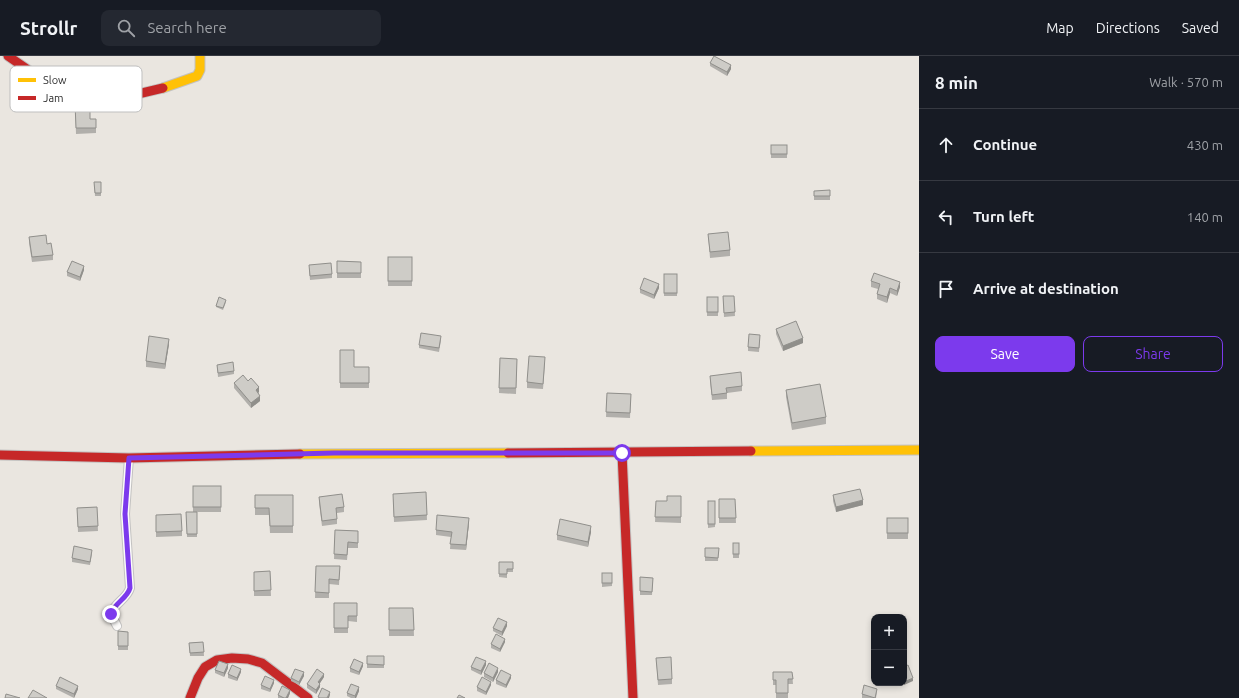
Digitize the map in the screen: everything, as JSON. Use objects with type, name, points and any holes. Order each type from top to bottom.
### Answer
[{"type":"street","points":[[8,56],[22,66]]},
{"type":"street","points":[[142,94],[197,76],[200,70],[200,56]]},
{"type":"street","points":[[0,456],[129,458],[334,453],[622,453],[919,450]]},
{"type":"street","points":[[622,453],[633,698]]},
{"type":"street","points":[[117,626],[111,614],[112,611],[129,592],[130,588],[125,514],[129,458]]},
{"type":"street","points":[[190,698],[205,667],[211,662],[231,658],[244,658],[262,663],[308,698]]},
{"type":"building","points":[[714,56],[731,65],[727,72],[710,63]]},
{"type":"building","points":[[75,112],[90,112],[90,119],[96,119],[96,128],[76,128]]},
{"type":"building","points":[[771,145],[787,145],[787,154],[771,154]]},
{"type":"building","points":[[94,182],[101,182],[101,193],[95,193]]},
{"type":"building","points":[[830,190],[830,196],[814,196],[814,191]]},
{"type":"building","points":[[728,232],[730,250],[710,252],[708,234]]},
{"type":"building","points":[[46,235],[47,244],[51,243],[53,255],[32,257],[29,237]]},
{"type":"building","points":[[388,257],[412,257],[412,281],[388,281]]},
{"type":"building","points":[[72,261],[84,266],[80,277],[67,272]]},
{"type":"building","points":[[337,261],[361,262],[361,273],[337,273]]},
{"type":"building","points":[[331,263],[332,274],[310,276],[309,265]]},
{"type":"building","points":[[874,273],[900,282],[897,291],[890,288],[887,297],[877,294],[880,284],[871,281]]},
{"type":"building","points":[[664,274],[677,274],[677,293],[664,293]]},
{"type":"building","points":[[644,278],[659,284],[654,295],[640,289]]},
{"type":"building","points":[[723,296],[734,296],[735,312],[724,313]]},
{"type":"building","points":[[219,297],[226,300],[223,308],[216,306]]},
{"type":"building","points":[[707,297],[718,297],[718,312],[707,312]]},
{"type":"building","points":[[796,321],[803,338],[783,346],[776,329]]},
{"type":"building","points":[[421,333],[441,336],[439,348],[419,345]]},
{"type":"building","points":[[749,334],[760,335],[759,348],[748,347]]},
{"type":"building","points":[[149,336],[169,339],[165,364],[146,361]]},
{"type":"building","points":[[340,350],[354,350],[354,367],[369,367],[369,383],[340,383]]},
{"type":"building","points":[[529,356],[545,357],[543,384],[527,382]]},
{"type":"building","points":[[500,358],[517,359],[516,388],[499,388]]},
{"type":"building","points":[[233,362],[234,371],[218,373],[217,365]]},
{"type":"building","points":[[741,372],[742,386],[726,388],[727,393],[712,395],[710,376]]},
{"type":"building","points":[[243,375],[248,381],[251,378],[259,387],[256,390],[260,396],[251,403],[234,383]]},
{"type":"building","points":[[820,384],[826,417],[792,423],[786,390]]},
{"type":"building","points":[[607,393],[631,394],[630,413],[606,412]]},
{"type":"building","points":[[193,486],[221,486],[221,507],[193,507]]},
{"type":"building","points":[[860,489],[863,500],[836,507],[833,495]]},
{"type":"building","points":[[426,492],[427,515],[394,517],[393,494]]},
{"type":"building","points":[[342,494],[344,507],[336,508],[337,519],[322,521],[319,497]]},
{"type":"building","points":[[255,495],[293,495],[293,526],[270,526],[269,508],[255,508]]},
{"type":"building","points":[[667,496],[681,496],[681,517],[655,517],[656,501],[667,501]]},
{"type":"building","points":[[719,499],[735,499],[736,518],[719,518]]},
{"type":"building","points":[[708,501],[715,501],[715,524],[708,524]]},
{"type":"building","points":[[97,507],[98,526],[78,527],[77,508]]},
{"type":"building","points":[[186,512],[197,512],[197,534],[187,534]]},
{"type":"building","points":[[181,514],[182,531],[156,532],[156,515]]},
{"type":"building","points":[[437,515],[469,518],[466,545],[450,544],[452,532],[436,530]]},
{"type":"building","points":[[887,518],[908,518],[908,533],[887,533]]},
{"type":"building","points":[[560,519],[591,526],[588,542],[557,535]]},
{"type":"building","points":[[335,530],[358,531],[358,543],[348,542],[347,555],[334,554]]},
{"type":"building","points":[[733,543],[739,543],[739,554],[733,554]]},
{"type":"building","points":[[74,546],[92,550],[90,562],[72,558]]},
{"type":"building","points":[[705,548],[719,548],[718,558],[705,557]]},
{"type":"building","points":[[499,562],[513,562],[513,569],[507,569],[507,574],[499,574]]},
{"type":"building","points":[[316,566],[340,566],[339,580],[329,579],[329,593],[315,592]]},
{"type":"building","points":[[270,571],[271,590],[254,591],[254,572]]},
{"type":"building","points":[[602,573],[612,573],[612,583],[602,583]]},
{"type":"building","points":[[640,577],[653,578],[652,592],[640,591]]},
{"type":"building","points":[[334,603],[357,603],[357,616],[348,616],[348,628],[334,628]]},
{"type":"building","points":[[389,608],[413,608],[414,630],[389,630]]},
{"type":"building","points":[[498,618],[507,622],[502,632],[493,628]]},
{"type":"building","points":[[118,631],[128,632],[128,646],[118,646]]},
{"type":"building","points":[[496,634],[505,639],[500,649],[491,644]]},
{"type":"building","points":[[203,642],[204,652],[190,653],[189,643]]},
{"type":"building","points":[[367,656],[384,656],[384,665],[367,664]]},
{"type":"building","points":[[476,657],[486,661],[481,671],[471,667]]},
{"type":"building","points":[[671,657],[672,679],[658,680],[656,658]]},
{"type":"building","points":[[354,659],[363,663],[359,672],[350,668]]},
{"type":"building","points":[[219,661],[228,664],[224,673],[215,670]]},
{"type":"building","points":[[489,663],[498,668],[493,678],[484,673]]},
{"type":"building","points":[[232,665],[241,669],[237,678],[228,674]]},
{"type":"building","points":[[907,666],[913,678],[907,681]]},
{"type":"building","points":[[295,669],[304,672],[299,682],[291,678]]},
{"type":"building","points":[[317,669],[324,674],[318,682],[320,684],[316,690],[307,684]]},
{"type":"building","points":[[501,670],[511,675],[506,685],[496,680]]},
{"type":"building","points":[[773,672],[792,672],[793,679],[788,679],[788,693],[776,693],[776,680],[773,680]]},
{"type":"building","points":[[265,676],[274,680],[270,689],[261,685]]},
{"type":"building","points":[[60,677],[78,686],[74,694],[56,686]]},
{"type":"building","points":[[482,677],[491,682],[486,692],[477,687]]},
{"type":"building","points":[[351,684],[359,687],[355,696],[347,693]]},
{"type":"building","points":[[864,685],[877,689],[875,698],[862,694]]},
{"type":"building","points":[[282,686],[290,690],[286,698],[278,695]]},
{"type":"building","points":[[322,688],[330,692],[327,698],[318,697]]},
{"type":"building","points":[[33,690],[47,698],[28,698]]},
{"type":"building","points":[[6,694],[20,698],[5,698]]},
{"type":"building","points":[[459,695],[465,698],[457,698]]},
{"type":"traffic: slow","points":[[163,88],[197,76],[200,70],[200,56]]},
{"type":"traffic: slow","points":[[751,451],[919,450]]},
{"type":"traffic: slow","points":[[300,454],[508,453]]},
{"type":"traffic: jam","points":[[8,56],[22,66]]},
{"type":"traffic: jam","points":[[142,93],[163,88]]},
{"type":"traffic: jam","points":[[508,453],[751,451]]},
{"type":"traffic: jam","points":[[622,453],[633,698]]},
{"type":"traffic: jam","points":[[0,455],[129,458],[300,454]]},
{"type":"traffic: jam","points":[[190,698],[198,678],[205,667],[217,660],[232,658],[248,659],[262,663],[308,698]]},
{"type":"route","points":[[111,614],[116,605],[129,592],[130,588],[125,514],[129,458],[302,455],[334,453],[622,453]]}]
